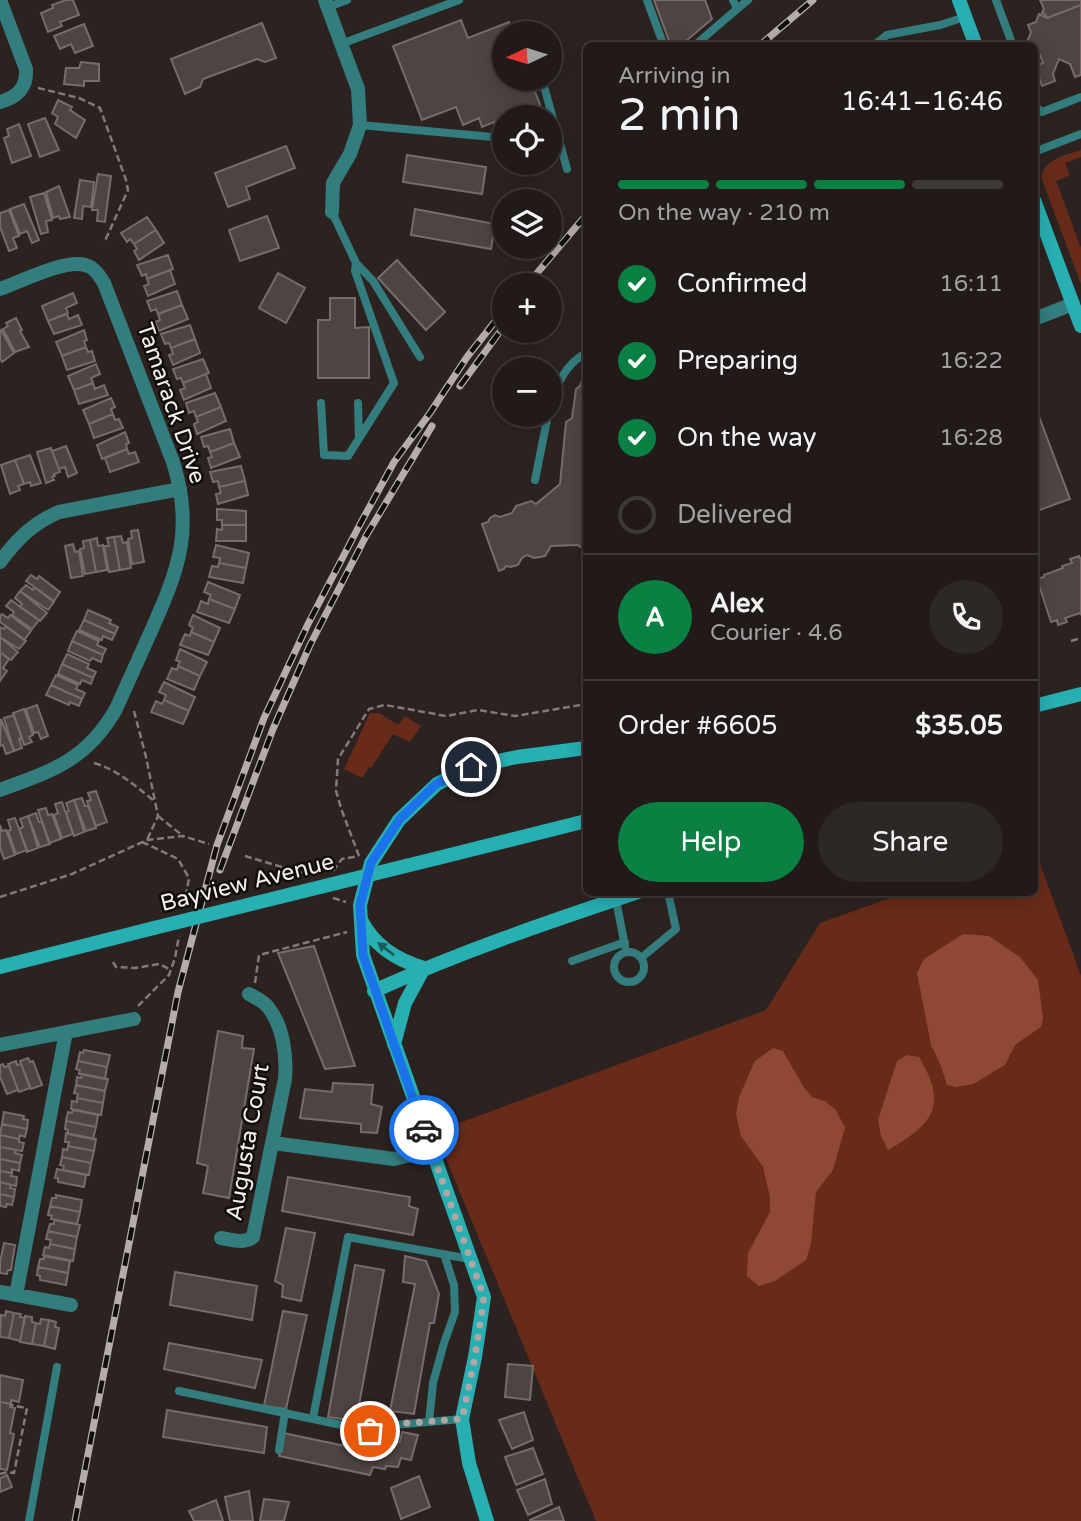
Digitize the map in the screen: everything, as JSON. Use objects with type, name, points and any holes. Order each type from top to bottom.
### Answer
[{"type":"street","points":[[0,0],[26,69],[24,85],[19,93],[0,102]]},
{"type":"street","points":[[959,0],[974,42]]},
{"type":"street","points":[[327,3],[358,89],[360,125],[350,154],[333,183],[332,212]]},
{"type":"street","points":[[1038,211],[1081,326]]},
{"type":"street","name":"Tamarack Drive","points":[[0,289],[69,264],[85,265],[93,268],[99,275],[173,462],[180,489],[183,530],[177,568],[166,597],[108,722],[90,745],[63,765],[0,790]]},
{"type":"street","points":[[1038,318],[1073,304]]},
{"type":"street","points":[[0,562],[29,529],[59,512],[180,489]]},
{"type":"street","points":[[1038,705],[1081,694]]},
{"type":"street","points":[[487,1521],[469,1463],[462,1419],[484,1297],[374,991],[363,955],[360,905],[371,863],[399,820],[436,784],[471,767],[517,757],[583,748]]},
{"type":"street","name":"Bayview Avenue","points":[[0,967],[583,822]]},
{"type":"street","points":[[374,991],[424,968],[538,925],[627,896]]},
{"type":"street","points":[[359,916],[366,930],[383,950],[424,968]]},
{"type":"street","points":[[394,1045],[405,1003],[424,968]]},
{"type":"street","name":"Augusta Court","points":[[221,1238],[247,1241],[253,1237],[285,1079],[284,1044],[274,1019],[268,1007],[251,995]]},
{"type":"street","points":[[0,1045],[135,1019]]},
{"type":"street","points":[[16,1295],[66,1032]]},
{"type":"street","points":[[272,1143],[394,1159],[431,1150]]},
{"type":"street","points":[[0,1292],[71,1305]]},
{"type":"lane","points":[[327,3],[347,0]]},
{"type":"lane","points":[[341,44],[459,0]]},
{"type":"lane","points":[[647,0],[663,42]]},
{"type":"lane","points":[[733,0],[737,9]]},
{"type":"lane","points":[[699,42],[748,0]]},
{"type":"lane","points":[[996,0],[1012,42]]},
{"type":"lane","points":[[878,42],[887,34],[940,25],[965,17]]},
{"type":"lane","points":[[1038,109],[1042,112],[1081,97]]},
{"type":"lane","points":[[360,125],[492,137]]},
{"type":"lane","points":[[1038,150],[1081,134]]},
{"type":"lane","points":[[562,159],[566,169]]},
{"type":"lane","points":[[332,212],[356,263],[373,281],[421,357]]},
{"type":"lane","points":[[321,403],[324,455],[348,456],[394,383],[355,271],[356,263]]},
{"type":"lane","points":[[562,379],[573,360],[583,355]]},
{"type":"lane","points":[[358,403],[359,438]]},
{"type":"lane","points":[[536,480],[546,427]]},
{"type":"lane","points":[[641,958],[676,929],[669,896]]},
{"type":"lane","points":[[616,900],[627,952]]},
{"type":"lane","points":[[572,961],[625,942]]},
{"type":"lane","points":[[634,953],[641,958],[644,967],[641,976],[632,981],[622,980],[616,972],[615,962],[620,955],[634,953]]},
{"type":"lane","points":[[313,1418],[348,1237],[470,1259]]},
{"type":"lane","points":[[429,1422],[433,1383],[455,1312],[454,1285],[444,1254]]},
{"type":"lane","points":[[29,1521],[57,1367]]},
{"type":"lane","points":[[179,1391],[370,1431],[394,1424],[462,1419]]},
{"type":"lane","points":[[279,1450],[285,1412]]},
{"type":"path","points":[[24,85],[79,98],[100,108],[128,190],[104,243]]},
{"type":"path","points":[[1072,640],[1081,638]]},
{"type":"path","points":[[325,879],[342,859],[359,856],[336,791],[338,758],[369,709],[385,705],[446,716],[478,710],[515,716],[583,705]]},
{"type":"path","points":[[134,711],[158,816],[147,840]]},
{"type":"path","points":[[94,764],[108,767],[122,775],[155,802]]},
{"type":"path","points":[[158,816],[183,836],[209,844]]},
{"type":"path","points":[[0,897],[72,874],[147,840],[183,836]]},
{"type":"path","points":[[245,856],[312,875]]},
{"type":"path","points":[[251,995],[259,955],[346,932]]},
{"type":"path","points":[[113,962],[116,967],[135,968],[159,964],[171,970]]},
{"type":"path","points":[[0,1474],[14,1473],[27,1408],[10,1405]]},
{"type":"shaded area","points":[[1081,150],[1081,157],[1065,163],[1070,175],[1056,181],[1081,248],[1081,284],[1041,177],[1051,162]]},
{"type":"shaded area","points":[[370,713],[379,713],[398,725],[405,716],[421,726],[410,742],[393,734],[362,778],[344,769]]},
{"type":"shaded area","points":[[1038,858],[1081,976],[1081,1521],[596,1521],[435,1132],[766,1010],[820,923],[896,896],[1038,896]]},
{"type":"shaded area","points":[[963,934],[989,936],[1020,957],[1038,980],[1043,1018],[1041,1027],[1015,1045],[1005,1065],[973,1084],[956,1087],[947,1085],[931,1045],[917,973],[924,959]]},
{"type":"shaded area","points":[[773,1048],[783,1051],[803,1086],[812,1097],[825,1101],[836,1110],[845,1128],[833,1170],[816,1192],[811,1244],[806,1260],[775,1281],[759,1286],[747,1276],[748,1253],[770,1212],[770,1197],[763,1167],[741,1136],[736,1114],[739,1097],[755,1061]]},
{"type":"shaded area","points":[[907,1055],[919,1057],[933,1089],[934,1102],[925,1122],[916,1132],[888,1150],[881,1136],[878,1120],[897,1061]]},
{"type":"building","points":[[66,0],[73,0],[79,15],[60,22],[62,26],[48,32],[41,13]]},
{"type":"building","points":[[654,0],[705,0],[712,19],[685,42],[670,42]]},
{"type":"building","points":[[1040,0],[1081,0],[1081,5],[1047,18],[1042,13],[1044,9]]},
{"type":"building","points":[[1081,5],[1081,75],[1075,77],[1070,64],[1059,59],[1053,74],[1055,81],[1042,86],[1038,65],[1043,63],[1038,42],[1027,42],[1031,32],[1028,25],[1036,22],[1039,14],[1047,18]]},
{"type":"building","points":[[461,20],[468,38],[492,29],[492,91],[535,91],[540,105],[492,105],[492,123],[482,127],[479,118],[463,125],[456,107],[422,120],[393,46]]},
{"type":"building","points":[[262,23],[276,58],[265,62],[257,59],[203,79],[200,87],[185,94],[171,59]]},
{"type":"building","points":[[84,24],[93,46],[75,53],[71,44],[60,49],[54,36]]},
{"type":"building","points":[[81,62],[99,64],[99,81],[84,81],[84,86],[64,84],[66,68],[79,68]]},
{"type":"building","points":[[58,100],[72,107],[70,110],[85,120],[76,138],[55,124],[58,117],[52,113]]},
{"type":"building","points":[[45,118],[59,150],[40,157],[28,124]]},
{"type":"building","points":[[19,124],[31,156],[12,163],[4,138],[9,136],[7,129]]},
{"type":"building","points":[[286,146],[295,168],[246,187],[250,199],[228,207],[215,173]]},
{"type":"building","points":[[407,155],[486,167],[482,194],[403,182]]},
{"type":"building","points":[[98,174],[111,176],[105,222],[97,221],[98,210],[92,210]]},
{"type":"building","points":[[80,180],[94,182],[91,207],[83,206],[82,219],[74,218]]},
{"type":"building","points":[[59,186],[70,217],[60,219],[59,216],[53,218],[46,192]]},
{"type":"building","points":[[44,193],[52,220],[46,221],[48,232],[41,234],[30,197]]},
{"type":"building","points":[[24,204],[39,240],[32,243],[27,231],[20,234],[10,209]]},
{"type":"building","points":[[415,209],[492,223],[491,249],[411,235]]},
{"type":"building","points":[[9,210],[19,236],[13,238],[17,248],[9,251],[0,227],[0,213]]},
{"type":"building","points":[[267,216],[279,248],[240,261],[229,230]]},
{"type":"building","points":[[147,217],[156,230],[134,244],[130,239],[127,242],[121,233]]},
{"type":"building","points":[[156,230],[164,243],[139,260],[134,244]]},
{"type":"building","points":[[168,255],[173,269],[147,279],[146,274],[142,276],[137,265]]},
{"type":"building","points":[[397,260],[445,312],[426,330],[378,278]]},
{"type":"building","points":[[170,270],[175,284],[148,296],[144,286],[149,284],[147,279]]},
{"type":"building","points":[[278,273],[305,288],[286,323],[259,308]]},
{"type":"building","points":[[177,291],[182,305],[158,314],[156,309],[151,311],[147,301]]},
{"type":"building","points":[[73,293],[77,303],[66,308],[68,313],[48,321],[42,306]]},
{"type":"building","points":[[330,298],[355,298],[355,328],[369,327],[369,378],[318,378],[318,320],[330,320]]},
{"type":"building","points":[[182,305],[188,319],[159,331],[155,322],[160,320],[158,314]]},
{"type":"building","points":[[67,314],[69,319],[78,315],[82,325],[54,334],[48,321]]},
{"type":"building","points":[[16,318],[29,347],[15,352],[3,329],[8,326],[6,323]]},
{"type":"building","points":[[190,325],[195,339],[171,348],[169,343],[165,344],[161,334]]},
{"type":"building","points":[[1,330],[14,353],[2,362],[0,358]]},
{"type":"building","points":[[84,330],[86,347],[62,356],[56,342]]},
{"type":"building","points":[[195,339],[200,353],[173,365],[169,355],[173,354],[171,348]]},
{"type":"building","points":[[86,347],[88,352],[92,351],[95,361],[67,370],[62,356]]},
{"type":"building","points":[[203,359],[209,373],[183,383],[181,378],[177,379],[173,369]]},
{"type":"building","points":[[96,364],[100,374],[91,378],[93,383],[74,390],[68,376]]},
{"type":"building","points":[[206,374],[211,388],[184,400],[180,390],[185,388],[183,383]]},
{"type":"building","points":[[583,377],[583,549],[578,545],[551,546],[545,556],[534,558],[527,555],[518,565],[506,566],[499,571],[482,524],[495,515],[500,517],[512,513],[516,506],[531,501],[536,504],[560,484],[566,422],[572,418],[576,389]]},
{"type":"building","points":[[93,383],[95,389],[104,385],[108,395],[79,404],[74,390]]},
{"type":"building","points":[[215,393],[221,407],[196,417],[194,411],[189,413],[186,403]]},
{"type":"building","points":[[111,398],[115,407],[111,409],[113,414],[89,424],[83,410]]},
{"type":"building","points":[[221,407],[226,421],[197,434],[194,424],[198,422],[196,417]]},
{"type":"building","points":[[113,414],[123,428],[94,438],[89,424]]},
{"type":"building","points":[[1038,414],[1070,499],[1038,511]]},
{"type":"building","points":[[230,429],[234,443],[210,452],[208,446],[204,447],[201,437]]},
{"type":"building","points":[[125,432],[129,443],[126,444],[127,449],[102,459],[97,445]]},
{"type":"building","points":[[234,443],[240,457],[211,468],[208,458],[212,457],[210,452]]},
{"type":"building","points":[[66,446],[77,473],[68,477],[65,467],[59,469],[52,451]]},
{"type":"building","points":[[51,448],[60,472],[54,474],[54,480],[46,483],[37,452]]},
{"type":"building","points":[[127,449],[129,454],[135,452],[139,462],[110,472],[105,458]]},
{"type":"building","points":[[30,455],[41,483],[31,486],[30,482],[24,484],[15,460]]},
{"type":"building","points":[[15,460],[24,484],[18,486],[20,490],[10,494],[1,465]]},
{"type":"building","points":[[241,466],[245,481],[219,487],[218,481],[213,482],[210,472]]},
{"type":"building","points":[[245,481],[248,495],[218,504],[216,494],[221,493],[219,487]]},
{"type":"building","points":[[217,509],[246,511],[246,525],[222,525],[222,520],[217,520]]},
{"type":"building","points":[[222,525],[246,525],[246,541],[216,541],[217,529],[222,530]]},
{"type":"building","points":[[138,530],[144,562],[132,564],[128,539],[132,538],[131,531]]},
{"type":"building","points":[[121,536],[123,543],[127,542],[131,568],[120,570],[114,537]]},
{"type":"building","points":[[114,537],[120,570],[109,572],[104,546],[109,546],[107,538]]},
{"type":"building","points":[[97,538],[98,546],[103,545],[107,570],[96,572],[90,540]]},
{"type":"building","points":[[90,540],[96,572],[85,574],[80,549],[84,548],[83,541]]},
{"type":"building","points":[[73,544],[75,552],[79,551],[83,576],[71,578],[65,546]]},
{"type":"building","points":[[216,545],[249,553],[246,568],[219,563],[220,558],[213,557]]},
{"type":"building","points":[[1079,556],[1081,560],[1081,615],[1080,613],[1065,618],[1067,622],[1058,625],[1057,620],[1051,622],[1038,579],[1072,563],[1070,559]]},
{"type":"building","points":[[219,563],[246,568],[243,583],[209,577],[212,566],[218,567]]},
{"type":"building","points":[[31,575],[37,579],[39,576],[60,592],[54,601],[26,581]]},
{"type":"building","points":[[208,582],[240,595],[235,609],[209,599],[211,595],[204,592]]},
{"type":"building","points":[[26,585],[33,590],[34,587],[54,602],[48,610],[20,591]]},
{"type":"building","points":[[20,591],[47,613],[40,621],[20,607],[22,604],[15,598]]},
{"type":"building","points":[[209,599],[235,609],[229,623],[197,612],[201,601],[208,604]]},
{"type":"building","points":[[11,600],[39,620],[32,629],[12,615],[14,612],[6,606]]},
{"type":"building","points":[[88,610],[111,620],[109,623],[118,627],[115,634],[84,620]]},
{"type":"building","points":[[2,614],[8,618],[10,615],[31,631],[24,640],[0,622]]},
{"type":"building","points":[[193,615],[220,628],[214,642],[191,632],[193,628],[189,625]]},
{"type":"building","points":[[84,620],[115,634],[112,640],[103,636],[102,640],[79,630]]},
{"type":"building","points":[[6,626],[26,641],[19,649],[0,637],[0,627],[4,629]]},
{"type":"building","points":[[77,631],[99,641],[97,645],[106,649],[103,655],[72,641]]},
{"type":"building","points":[[191,632],[214,642],[208,655],[180,645],[185,634],[190,636]]},
{"type":"building","points":[[0,637],[18,652],[11,660],[0,652]]},
{"type":"building","points":[[72,641],[103,655],[101,662],[92,658],[90,661],[68,651]]},
{"type":"building","points":[[180,649],[207,662],[200,676],[178,666],[180,662],[176,660]]},
{"type":"building","points":[[0,652],[9,659],[3,668],[7,671],[0,681]]},
{"type":"building","points":[[67,654],[89,664],[87,668],[96,672],[93,678],[62,664]]},
{"type":"building","points":[[62,664],[93,678],[91,684],[82,680],[80,684],[58,674]]},
{"type":"building","points":[[178,666],[200,676],[194,690],[167,679],[172,668],[177,670]]},
{"type":"building","points":[[56,675],[78,685],[76,689],[85,693],[82,699],[51,685]]},
{"type":"building","points":[[164,682],[195,697],[189,711],[164,700],[166,695],[159,692]]},
{"type":"building","points":[[51,685],[82,699],[79,706],[70,702],[69,705],[46,695]]},
{"type":"building","points":[[164,700],[189,711],[183,724],[151,712],[156,701],[162,704]]},
{"type":"building","points":[[37,705],[48,736],[41,739],[38,732],[34,733],[26,709]]},
{"type":"building","points":[[24,709],[33,735],[29,737],[32,742],[24,745],[13,713]]},
{"type":"building","points":[[14,715],[22,738],[19,739],[22,748],[14,751],[4,718]]},
{"type":"building","points":[[1,719],[14,751],[6,754],[3,745],[0,746]]},
{"type":"building","points":[[96,791],[107,822],[96,826],[87,801],[91,800],[88,793]]},
{"type":"building","points":[[82,798],[85,806],[88,805],[96,828],[86,831],[74,800]]},
{"type":"building","points":[[74,800],[84,832],[74,836],[66,812],[69,811],[66,803]]},
{"type":"building","points":[[62,802],[73,834],[62,838],[54,815],[58,813],[55,804]]},
{"type":"building","points":[[46,808],[48,815],[52,814],[61,839],[49,843],[38,810]]},
{"type":"building","points":[[36,813],[39,822],[42,821],[50,844],[40,847],[28,816]]},
{"type":"building","points":[[28,816],[38,848],[27,852],[19,829],[23,827],[20,819]]},
{"type":"building","points":[[15,818],[27,850],[16,854],[8,831],[11,830],[8,820]]},
{"type":"building","points":[[0,825],[2,831],[6,830],[15,855],[4,859],[0,848]]},
{"type":"building","points":[[314,946],[355,1066],[325,1069],[278,953]]},
{"type":"building","points":[[218,1031],[243,1036],[242,1048],[254,1049],[229,1198],[203,1193],[208,1166],[197,1163]]},
{"type":"building","points":[[84,1050],[110,1055],[107,1067],[78,1061],[80,1052],[83,1053]]},
{"type":"building","points":[[28,1058],[30,1062],[33,1061],[42,1085],[31,1089],[20,1061]]},
{"type":"building","points":[[16,1061],[17,1065],[21,1064],[30,1088],[19,1092],[8,1064]]},
{"type":"building","points":[[78,1061],[107,1067],[105,1079],[79,1074],[80,1070],[76,1069]]},
{"type":"building","points":[[3,1064],[4,1067],[9,1066],[18,1090],[7,1094],[0,1077],[0,1065]]},
{"type":"building","points":[[82,1074],[108,1079],[105,1091],[76,1085],[77,1077],[81,1078]]},
{"type":"building","points":[[333,1083],[373,1085],[371,1104],[382,1107],[377,1133],[361,1132],[361,1124],[300,1118],[305,1089],[332,1092]]},
{"type":"building","points":[[76,1085],[105,1091],[103,1103],[77,1098],[78,1094],[74,1093]]},
{"type":"building","points":[[77,1098],[103,1103],[101,1115],[71,1109],[72,1101],[77,1102]]},
{"type":"building","points":[[73,1110],[98,1115],[96,1127],[66,1121],[68,1112],[72,1113]]},
{"type":"building","points":[[4,1112],[24,1116],[23,1119],[28,1120],[27,1129],[2,1124]]},
{"type":"building","points":[[66,1121],[96,1127],[93,1139],[68,1134],[65,1129]]},
{"type":"building","points":[[2,1124],[27,1129],[25,1137],[20,1135],[19,1139],[0,1135]]},
{"type":"building","points":[[66,1133],[96,1139],[94,1151],[68,1146],[69,1142],[65,1142]]},
{"type":"building","points":[[0,1135],[19,1139],[19,1142],[24,1143],[22,1151],[0,1147]]},
{"type":"building","points":[[68,1146],[94,1151],[91,1163],[62,1157],[63,1149],[67,1150]]},
{"type":"building","points":[[0,1147],[16,1150],[15,1153],[22,1155],[20,1163],[0,1159]]},
{"type":"building","points":[[62,1157],[91,1163],[89,1175],[63,1170],[64,1166],[60,1165]]},
{"type":"building","points":[[0,1159],[20,1163],[19,1171],[0,1171]]},
{"type":"building","points":[[57,1169],[86,1175],[84,1187],[58,1182],[58,1178],[55,1178]]},
{"type":"building","points":[[0,1171],[12,1173],[11,1176],[17,1177],[16,1186],[0,1182]]},
{"type":"building","points":[[288,1177],[410,1197],[409,1206],[418,1209],[413,1235],[282,1211]]},
{"type":"building","points":[[0,1182],[15,1189],[14,1197],[0,1194]]},
{"type":"building","points":[[0,1194],[14,1197],[12,1205],[0,1206]]},
{"type":"building","points":[[56,1195],[82,1200],[80,1212],[50,1206]]},
{"type":"building","points":[[50,1206],[80,1212],[77,1224],[51,1219],[52,1216],[48,1215]]},
{"type":"building","points":[[54,1220],[80,1225],[77,1237],[48,1231]]},
{"type":"building","points":[[286,1228],[315,1233],[301,1301],[282,1297],[283,1285],[275,1281]]},
{"type":"building","points":[[48,1231],[77,1237],[75,1249],[50,1244],[51,1240],[46,1239]]},
{"type":"building","points":[[4,1243],[15,1245],[11,1270],[8,1270],[7,1274],[0,1273]]},
{"type":"building","points":[[50,1244],[75,1249],[73,1261],[43,1255],[45,1247],[49,1248]]},
{"type":"building","points":[[44,1256],[70,1261],[68,1273],[38,1267]]},
{"type":"building","points":[[405,1256],[426,1261],[439,1294],[434,1323],[430,1323],[414,1414],[390,1411],[415,1284],[403,1282]]},
{"type":"building","points":[[355,1265],[384,1270],[356,1421],[328,1417]]},
{"type":"building","points":[[38,1267],[68,1273],[66,1285],[40,1280],[37,1275]]},
{"type":"building","points":[[175,1272],[257,1286],[252,1320],[170,1305]]},
{"type":"building","points":[[6,1311],[14,1313],[9,1338],[0,1337],[1,1315],[5,1316]]},
{"type":"building","points":[[283,1311],[307,1315],[286,1409],[264,1406]]},
{"type":"building","points":[[14,1313],[25,1318],[20,1341],[9,1338]]},
{"type":"building","points":[[25,1316],[32,1317],[32,1322],[36,1323],[32,1344],[20,1342]]},
{"type":"building","points":[[41,1319],[49,1320],[44,1346],[32,1344],[36,1323],[40,1324]]},
{"type":"building","points":[[49,1320],[56,1322],[55,1327],[59,1328],[55,1349],[44,1346]]},
{"type":"building","points":[[169,1343],[262,1360],[255,1388],[164,1369]]},
{"type":"building","points":[[508,1364],[533,1366],[530,1400],[505,1397]]},
{"type":"building","points":[[0,1375],[23,1380],[19,1402],[0,1402]]},
{"type":"building","points":[[0,1402],[11,1404],[10,1407],[15,1408],[10,1433],[14,1434],[7,1470],[0,1469]]},
{"type":"building","points":[[167,1410],[267,1427],[264,1453],[163,1437]]},
{"type":"building","points":[[524,1412],[533,1440],[512,1449],[499,1420]]},
{"type":"building","points":[[402,1432],[418,1435],[411,1460],[401,1458],[398,1467],[373,1467],[370,1475],[279,1456],[283,1433],[374,1452],[376,1445],[388,1447],[388,1440],[400,1442]]},
{"type":"building","points":[[533,1448],[543,1474],[516,1485],[505,1457]]},
{"type":"building","points":[[7,1475],[12,1487],[0,1492],[0,1478]]},
{"type":"building","points":[[419,1476],[430,1507],[401,1519],[391,1488]]},
{"type":"building","points":[[545,1479],[552,1504],[528,1515],[517,1490]]},
{"type":"building","points":[[249,1491],[253,1521],[230,1521],[225,1497]]},
{"type":"building","points":[[264,1499],[289,1502],[284,1521],[260,1521]]},
{"type":"building","points":[[216,1500],[223,1521],[194,1521],[189,1511]]},
{"type":"building","points":[[559,1507],[564,1521],[530,1521],[530,1520]]},
{"type":"railway","points":[[764,42],[813,0]]},
{"type":"railway","points":[[537,273],[583,219]]},
{"type":"railway","points":[[75,1521],[178,992],[217,845],[264,718],[308,624],[358,528],[394,462],[492,325]]},
{"type":"railway","points":[[460,386],[492,342]]},
{"type":"railway","points":[[220,870],[273,729],[310,645],[366,536],[432,426]]},
{"type":"way so far","points":[[370,1431],[394,1424],[462,1419],[475,1357],[484,1297],[424,1130]]},
{"type":"route","points":[[424,1130],[363,955],[360,905],[371,863],[399,820],[436,784],[471,767]]}]
